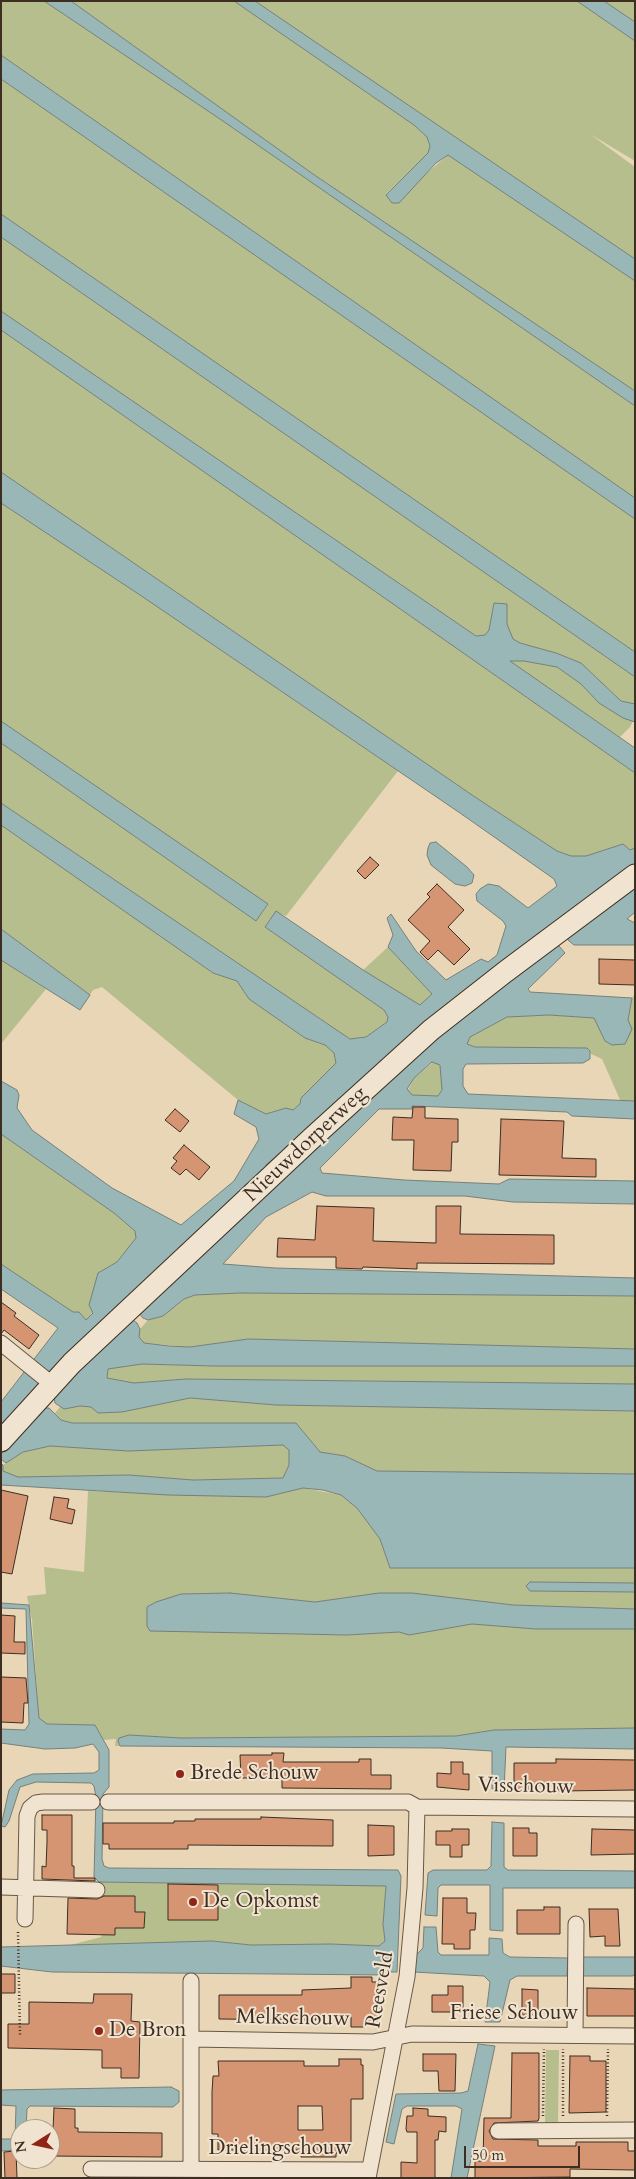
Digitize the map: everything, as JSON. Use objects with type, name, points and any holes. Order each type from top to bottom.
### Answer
[{"type":"street","name":"Nieuwdorperweg","points":[[1,1441],[72,1363],[312,1138],[431,1030],[505,972],[635,876]]},
{"type":"street","points":[[1,1343],[53,1385]]},
{"type":"street","points":[[25,1919],[27,1816],[30,1808],[36,1803],[408,1802],[417,1807]]},
{"type":"street","name":"Visschouw","points":[[417,1807],[635,1809]]},
{"type":"street","name":"Reesveld","points":[[368,2174],[407,1977],[415,1888],[417,1807]]},
{"type":"street","points":[[1,1887],[97,1890]]},
{"type":"street","points":[[569,2035],[576,1924]]},
{"type":"street","name":"Drielingschouw","points":[[191,1981],[191,2169]]},
{"type":"street","name":"Friese Schouw","points":[[394,2039],[412,2034],[635,2036]]},
{"type":"street","name":"Melkschouw","points":[[191,2039],[373,2042],[394,2039]]},
{"type":"street","points":[[498,2131],[635,2130]]},
{"type":"street","name":"Drielingschouw","points":[[91,2169],[191,2169],[368,2174]]},
{"type":"path","points":[[18,1941],[20,2036]]},
{"type":"path","points":[[542,2130],[544,2035]]},
{"type":"path","points":[[563,2130],[569,2035]]},
{"type":"path","points":[[607,2130],[608,2036]]},
{"type":"green space","points":[[1,1],[44,1],[220,119],[635,406],[635,498],[1,55]]},
{"type":"green space","points":[[71,1],[234,1],[414,125],[427,137],[430,146],[428,153],[386,194],[392,203],[448,155],[635,281],[635,391],[313,174]]},
{"type":"green space","points":[[255,1],[577,1],[635,41],[635,161],[590,134],[635,167],[635,259]]},
{"type":"green space","points":[[604,1],[635,1],[635,22]]},
{"type":"green space","points":[[1,79],[635,519],[635,652],[1,214]]},
{"type":"green space","points":[[1,237],[635,677],[635,704],[621,701],[581,663],[513,639],[494,603],[489,630],[485,635],[476,636],[1,311]]},
{"type":"green space","points":[[1,330],[635,773],[635,848],[630,851],[623,844],[586,856],[571,856],[557,851],[475,797],[1,472]]},
{"type":"green space","points":[[1,503],[143,597],[398,771],[286,916],[276,912],[265,927],[384,1010],[389,1018],[387,1022],[366,1037],[350,1039],[1,803],[1,743],[256,921],[268,905],[1,721]]},
{"type":"green space","points":[[509,661],[524,661],[557,667],[581,684],[599,703],[633,721],[630,727],[620,737]]},
{"type":"green space","points":[[1,825],[213,973],[237,981],[249,999],[305,1038],[325,1045],[334,1053],[336,1063],[301,1098],[300,1104],[293,1110],[286,1108],[266,1114],[238,1100],[102,987],[93,990],[90,995],[1,929]]},
{"type":"green space","points":[[388,947],[432,994],[420,1006],[363,970]]},
{"type":"green space","points":[[1,960],[46,989],[1,1044]]},
{"type":"green space","points":[[635,994],[635,1101],[621,1102],[602,1059],[591,1054],[590,1051],[475,1047],[467,1044],[470,1037],[507,1017],[549,1015],[595,1018],[605,1041],[628,1020],[632,998]]},
{"type":"green space","points":[[435,1061],[440,1065],[442,1079],[442,1090],[438,1096],[412,1095],[407,1092],[414,1078]]},
{"type":"green space","points":[[1,1134],[114,1213],[135,1231],[136,1238],[117,1262],[98,1273],[93,1312],[86,1320],[79,1312],[73,1312],[1,1264]]},
{"type":"green space","points":[[240,1293],[635,1296],[635,1349],[248,1339],[190,1347],[144,1343],[138,1337],[140,1329],[148,1320],[163,1316],[184,1299],[195,1295]]},
{"type":"green space","points":[[142,1364],[213,1366],[635,1366],[635,1384],[186,1379],[134,1383],[107,1378],[108,1369]]},
{"type":"green space","points":[[190,1398],[276,1405],[635,1411],[635,1474],[377,1471],[345,1456],[320,1452],[296,1423],[72,1423],[61,1420],[55,1413],[60,1407],[64,1409],[80,1406],[91,1407],[98,1413],[122,1412]]},
{"type":"green space","points":[[283,1445],[289,1450],[289,1465],[283,1478],[193,1480],[129,1475],[18,1477],[7,1475],[2,1471],[3,1465],[23,1452],[50,1446],[128,1451]]},
{"type":"green space","points":[[303,1488],[341,1495],[357,1508],[380,1539],[390,1568],[635,1568],[635,1583],[531,1582],[530,1591],[635,1592],[635,1609],[513,1605],[412,1593],[379,1593],[315,1602],[230,1593],[181,1594],[147,1607],[147,1626],[238,1633],[347,1635],[399,1632],[409,1635],[472,1624],[536,1629],[635,1629],[635,1728],[495,1730],[456,1736],[181,1738],[129,1735],[118,1744],[120,1746],[115,1746],[116,1739],[104,1740],[95,1725],[46,1724],[39,1718],[32,1620],[27,1596],[46,1594],[44,1567],[84,1572],[88,1491],[265,1497]]},
{"type":"green space","points":[[99,1882],[386,1885],[383,1924],[385,1941],[379,1946],[331,1944],[251,1945],[212,1941],[63,1947],[101,1937],[101,1935],[115,1928],[144,1928],[145,1912],[135,1912],[135,1896],[100,1896]]},
{"type":"green space","points":[[546,2050],[559,2050],[558,2124],[545,2124]]},
{"type":"water","points":[[44,1],[71,1],[313,174],[635,391],[635,406],[220,119]]},
{"type":"water","points":[[234,1],[255,1],[635,259],[635,281],[448,155],[436,163],[399,203],[392,203],[386,195],[428,153],[430,146],[427,137],[414,125]]},
{"type":"water","points":[[577,1],[604,1],[635,22],[635,41]]},
{"type":"water","points":[[1,55],[635,498],[635,519],[1,79]]},
{"type":"water","points":[[1,214],[635,652],[635,677],[1,237]]},
{"type":"water","points":[[1,311],[476,636],[485,635],[489,630],[494,603],[507,604],[507,624],[513,639],[581,663],[621,701],[635,704],[635,722],[623,718],[599,703],[581,684],[557,667],[524,661],[510,661],[635,748],[635,773],[1,330]]},
{"type":"water","points":[[1,472],[475,797],[557,851],[571,856],[586,856],[623,844],[630,850],[635,848],[635,867],[353,1091],[266,1165],[266,1168],[53,1373],[47,1372],[39,1381],[39,1388],[1,1430],[1,1402],[58,1328],[1,1289],[1,1264],[73,1312],[79,1312],[86,1320],[93,1313],[89,1305],[98,1273],[117,1262],[136,1238],[135,1231],[114,1213],[1,1134],[1,1081],[17,1090],[19,1095],[17,1108],[32,1130],[112,1188],[181,1225],[234,1181],[259,1139],[256,1127],[234,1114],[238,1100],[266,1114],[286,1108],[293,1110],[300,1104],[301,1098],[336,1063],[334,1053],[325,1045],[305,1038],[249,999],[237,981],[213,973],[1,825],[1,803],[350,1039],[366,1037],[387,1022],[388,1017],[384,1010],[265,927],[276,911],[363,970],[420,1005],[432,994],[388,947],[393,935],[387,918],[391,914],[416,951],[446,980],[481,959],[488,962],[497,955],[506,926],[503,921],[477,901],[476,894],[480,889],[488,884],[499,886],[528,908],[557,886],[554,879],[460,813],[143,597],[1,503]]},
{"type":"water","points":[[1,721],[268,904],[256,921],[1,743]]},
{"type":"water","points":[[436,842],[467,867],[474,875],[472,883],[465,886],[455,884],[431,865],[427,855],[428,848],[430,843]]},
{"type":"water","points":[[635,888],[635,912],[627,919],[635,923],[635,945],[574,945],[568,940],[567,936],[617,898],[621,899]]},
{"type":"water","points":[[1,929],[90,995],[80,1010],[1,960]]},
{"type":"water","points":[[554,945],[559,946],[565,953],[528,989],[530,992],[632,998],[628,1020],[632,1029],[625,1044],[612,1045],[605,1041],[594,1018],[549,1015],[507,1017],[470,1037],[467,1044],[475,1047],[587,1048],[590,1051],[590,1059],[583,1063],[466,1064],[463,1069],[463,1086],[468,1094],[635,1101],[635,1119],[572,1116],[567,1112],[522,1110],[412,1106],[412,1109],[379,1109],[320,1168],[322,1173],[404,1180],[499,1184],[509,1179],[635,1181],[635,1204],[513,1202],[465,1196],[326,1196],[312,1192],[266,1217],[223,1264],[275,1268],[635,1278],[635,1296],[240,1293],[195,1295],[184,1299],[163,1316],[148,1320],[143,1318],[139,1313],[280,1183],[313,1148],[442,1032]],"holes":[[[432,1062],[440,1065],[442,1090],[438,1096],[412,1095],[407,1089],[414,1078]]]},
{"type":"water","points":[[130,1318],[137,1323],[140,1329],[139,1337],[144,1343],[169,1346],[190,1347],[248,1339],[635,1349],[635,1366],[213,1366],[142,1364],[108,1369],[107,1378],[134,1383],[186,1379],[635,1384],[635,1411],[276,1405],[190,1398],[122,1412],[98,1413],[91,1407],[80,1406],[64,1409],[55,1403],[54,1397]]},
{"type":"water","points":[[44,1408],[49,1408],[61,1420],[72,1423],[296,1423],[320,1452],[345,1456],[377,1471],[635,1474],[635,1568],[390,1568],[380,1539],[357,1508],[341,1495],[323,1490],[303,1488],[266,1497],[168,1495],[1,1485],[1,1463],[3,1471],[18,1477],[129,1475],[193,1480],[283,1478],[289,1465],[289,1450],[283,1445],[128,1451],[50,1446],[23,1452],[6,1463],[1,1459],[1,1453]]},
{"type":"water","points":[[530,1582],[635,1583],[635,1592],[530,1591],[526,1586]]},
{"type":"water","points":[[230,1593],[315,1602],[379,1593],[412,1593],[513,1605],[635,1609],[635,1629],[536,1629],[472,1624],[409,1635],[399,1632],[347,1635],[150,1631],[147,1626],[147,1607],[156,1602],[181,1594]]},
{"type":"water","points":[[1,1603],[29,1605],[39,1718],[47,1724],[95,1725],[109,1750],[109,1787],[103,1794],[102,1859],[104,1866],[109,1868],[398,1870],[401,1876],[397,1972],[390,1972],[386,1975],[52,1972],[1,1966],[1,1947],[212,1941],[251,1945],[331,1944],[379,1946],[385,1941],[383,1924],[386,1886],[99,1882],[94,1877],[96,1797],[94,1786],[91,1783],[36,1782],[20,1787],[9,1821],[5,1827],[1,1826],[9,1790],[17,1780],[33,1774],[94,1773],[99,1770],[99,1752],[93,1744],[75,1748],[45,1749],[1,1743],[1,1729],[25,1730],[29,1724],[26,1609],[1,1608]]},
{"type":"water","points":[[635,1728],[635,1749],[506,1747],[504,1790],[492,1789],[492,1751],[441,1748],[120,1746],[118,1741],[119,1738],[129,1735],[181,1738],[456,1736],[494,1730]]},
{"type":"water","points":[[492,1822],[504,1823],[504,1867],[508,1870],[635,1871],[635,1888],[503,1888],[503,1931],[490,1930],[490,1885],[441,1885],[438,1888],[437,1916],[425,1915],[428,1873],[433,1870],[487,1870],[491,1866]]},
{"type":"water","points":[[424,1927],[436,1927],[438,1952],[441,1955],[489,1955],[489,1938],[502,1939],[503,1953],[510,1957],[568,1958],[567,1976],[517,1976],[510,1980],[500,2022],[485,2022],[490,1982],[484,1976],[414,1972],[414,1957],[423,1948]]},
{"type":"water","points":[[583,1957],[635,1957],[635,1973],[633,1976],[583,1976]]},
{"type":"water","points":[[478,2044],[495,2046],[467,2178],[451,2178],[462,2109],[456,2106],[407,2106],[402,2109],[394,2144],[386,2142],[396,2094],[461,2093],[468,2091]]},
{"type":"water","points":[[171,2087],[179,2091],[179,2102],[173,2107],[30,2106],[27,2109],[26,2119],[16,2119],[16,2106],[1,2105],[1,2090]]},
{"type":"water","points":[[1,2139],[10,2139],[10,2151],[1,2151]]},
{"type":"building","points":[[370,857],[379,865],[365,879],[357,871]]},
{"type":"building","points":[[437,884],[464,910],[448,927],[470,949],[454,965],[438,950],[428,960],[420,952],[430,941],[408,920],[430,897],[427,894]]},
{"type":"building","points":[[599,959],[635,960],[635,985],[599,984]]},
{"type":"building","points":[[413,1107],[425,1107],[425,1118],[458,1119],[458,1142],[452,1142],[451,1171],[413,1170],[414,1140],[392,1140],[393,1117],[412,1118]]},
{"type":"building","points":[[175,1109],[189,1121],[180,1132],[165,1120]]},
{"type":"building","points":[[501,1119],[564,1121],[562,1158],[596,1159],[596,1177],[499,1175]]},
{"type":"building","points":[[184,1145],[210,1167],[199,1180],[186,1169],[180,1175],[171,1168],[177,1161],[173,1158]]},
{"type":"building","points":[[317,1206],[374,1208],[373,1241],[436,1243],[436,1206],[461,1206],[460,1234],[554,1235],[554,1264],[417,1263],[417,1269],[363,1267],[362,1269],[336,1268],[336,1257],[277,1257],[278,1238],[315,1240]]},
{"type":"building","points":[[1,1302],[16,1313],[14,1316],[39,1335],[29,1349],[4,1330],[1,1334]]},
{"type":"building","points":[[1,1490],[28,1496],[12,1574],[1,1572]]},
{"type":"building","points":[[54,1497],[69,1499],[67,1508],[75,1510],[72,1524],[50,1519]]},
{"type":"building","points":[[1,1615],[15,1616],[14,1642],[25,1642],[25,1654],[1,1653]]},
{"type":"building","points":[[1,1677],[26,1678],[28,1703],[24,1703],[23,1723],[1,1722]]},
{"type":"building","points":[[272,1753],[284,1753],[283,1762],[359,1762],[359,1759],[371,1759],[371,1775],[391,1775],[391,1789],[282,1788],[282,1778],[241,1778],[240,1755],[272,1755]]},
{"type":"building","points":[[556,1759],[635,1760],[635,1790],[559,1791],[556,1785],[529,1785],[529,1791],[514,1790],[514,1763],[556,1763]]},
{"type":"building","points":[[451,1762],[463,1762],[463,1774],[469,1774],[469,1790],[437,1787],[437,1773],[451,1774]]},
{"type":"building","points":[[42,1815],[72,1815],[72,1866],[74,1866],[74,1878],[95,1878],[95,1881],[42,1879],[42,1866],[46,1867],[47,1830],[42,1830]]},
{"type":"building","points":[[261,1817],[333,1820],[333,1846],[188,1845],[188,1849],[109,1849],[109,1844],[103,1844],[103,1823],[174,1823],[174,1821],[195,1821],[195,1819],[261,1819]]},
{"type":"building","points":[[368,1825],[394,1826],[394,1855],[368,1856]]},
{"type":"building","points":[[513,1828],[529,1828],[529,1833],[537,1833],[537,1856],[513,1856]]},
{"type":"building","points":[[452,1829],[469,1829],[469,1845],[462,1845],[462,1857],[450,1857],[450,1845],[436,1845],[436,1831],[452,1831]]},
{"type":"building","points":[[592,1829],[635,1830],[635,1854],[591,1855]]},
{"type":"building","name":"De Opkomst","points":[[168,1884],[218,1885],[218,1920],[168,1920]]},
{"type":"building","points":[[104,1896],[135,1896],[135,1912],[145,1912],[144,1928],[115,1928],[115,1935],[67,1934],[68,1898],[97,1899]]},
{"type":"building","points":[[443,1898],[467,1898],[467,1913],[476,1913],[475,1930],[470,1930],[470,1949],[454,1949],[454,1944],[442,1944]]},
{"type":"building","points":[[544,1907],[560,1907],[560,1934],[517,1934],[517,1910],[544,1910]]},
{"type":"building","points":[[589,1909],[618,1909],[620,1946],[605,1946],[605,1936],[590,1937]]},
{"type":"building","points":[[1,1974],[15,1974],[15,1993],[1,1993]]},
{"type":"building","points":[[351,1977],[372,1977],[372,1982],[379,1982],[379,2016],[377,2016],[377,2022],[364,2023],[364,2027],[351,2027],[351,2015],[316,2015],[316,2020],[219,2019],[219,1995],[302,1995],[302,1990],[351,1988]]},
{"type":"building","points":[[448,1986],[463,1986],[463,2012],[432,2012],[432,1995],[448,1995]]},
{"type":"building","points":[[587,1988],[635,1989],[635,2016],[587,2016]]},
{"type":"building","points":[[522,1989],[538,1990],[538,2015],[522,2015]]},
{"type":"building","points":[[94,1994],[132,1994],[131,2021],[140,2022],[139,2078],[121,2078],[121,2068],[102,2068],[102,2050],[8,2048],[8,2024],[29,2024],[29,2002],[93,2003]]},
{"type":"building","points":[[512,2053],[539,2053],[539,2118],[538,2121],[494,2123],[489,2131],[493,2139],[538,2140],[538,2146],[576,2146],[576,2142],[628,2142],[628,2151],[635,2151],[635,2170],[570,2169],[570,2177],[475,2178],[475,2161],[483,2161],[484,2118],[511,2118]]},
{"type":"building","points":[[423,2054],[456,2054],[455,2091],[439,2091],[438,2071],[423,2071]]},
{"type":"building","points":[[570,2056],[590,2056],[590,2061],[606,2061],[606,2112],[569,2113]]},
{"type":"building","points":[[339,2059],[361,2059],[361,2065],[363,2065],[363,2099],[351,2099],[351,2146],[349,2146],[349,2152],[336,2153],[336,2157],[301,2157],[301,2150],[218,2150],[218,2134],[212,2134],[212,2092],[213,2076],[219,2076],[218,2061],[304,2061],[304,2066],[339,2066]],"holes":[[[298,2106],[322,2106],[323,2130],[298,2130]]]},
{"type":"building","points":[[54,2108],[75,2109],[75,2128],[78,2128],[78,2132],[162,2133],[162,2157],[60,2156],[60,2119],[54,2119]]},
{"type":"building","points":[[413,2108],[428,2109],[428,2116],[446,2117],[446,2132],[439,2131],[438,2140],[435,2140],[435,2178],[401,2178],[401,2162],[417,2163],[417,2132],[407,2132],[406,2129],[407,2116],[413,2116]]},
{"type":"building","points":[[4,2152],[10,2152],[10,2169],[17,2169],[17,2178],[5,2178]]},
{"type":"place","name":"Brede Schouw","points":[[180,1774]]},
{"type":"place","name":"De Opkomst","points":[[193,1902]]},
{"type":"place","name":"De Bron","points":[[99,2031]]}]
